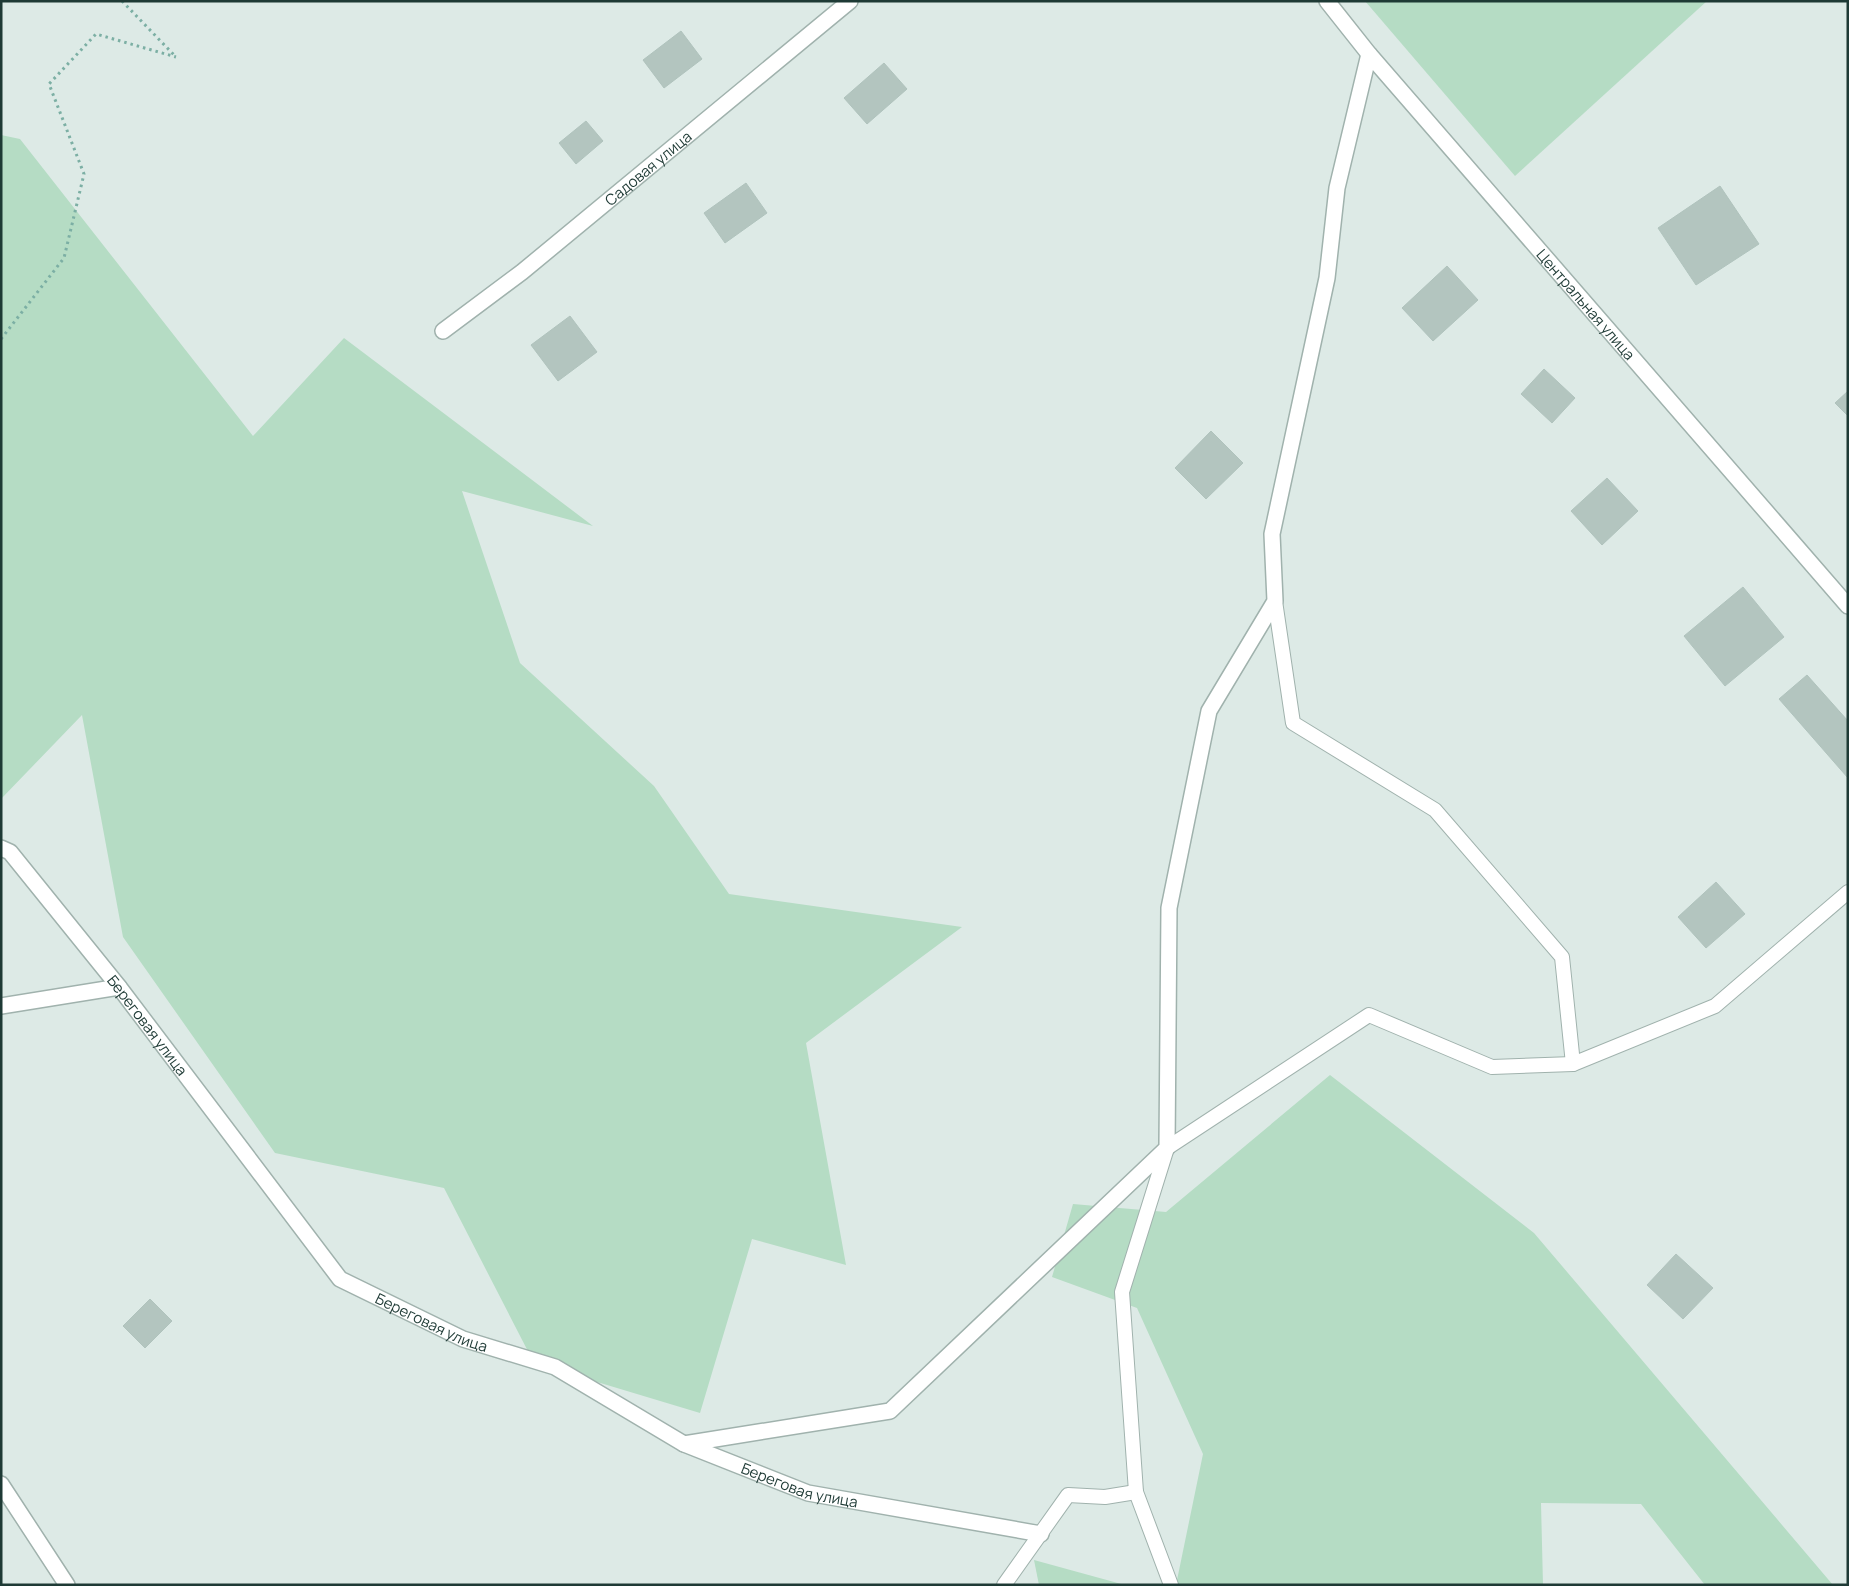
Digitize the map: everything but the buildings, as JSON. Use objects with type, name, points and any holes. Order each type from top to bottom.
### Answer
[{"type":"street","name":"Садовая улица","points":[[443,331],[522,272],[850,1]]},
{"type":"street","name":"Центральная улица","points":[[1327,1],[1369,54],[1848,606]]},
{"type":"street","points":[[684,1444],[890,1411],[1167,1148],[1169,908],[1209,711],[1275,601],[1272,534],[1327,278],[1337,188],[1369,54]]},
{"type":"street","name":"Береговая улица","points":[[1,848],[10,852],[119,988],[340,1279],[463,1339],[555,1367],[684,1444],[808,1492],[1041,1534]]},
{"type":"street","points":[[1,1006],[119,988]]},
{"type":"street","points":[[1,1484],[67,1585]]},
{"type":"lane","points":[[1275,601],[1293,723],[1435,810],[1562,957],[1573,1064]]},
{"type":"lane","points":[[1171,1585],[1136,1492],[1122,1292],[1167,1148],[1369,1014],[1492,1067],[1573,1064],[1715,1006],[1848,892]]},
{"type":"lane","points":[[1004,1585],[1068,1495],[1105,1497],[1136,1492]]},
{"type":"path","points":[[1,338],[64,258],[84,174],[49,84],[96,34],[176,57],[122,1]]},
{"type":"green space","points":[[1365,1],[1707,1],[1515,176]]},
{"type":"green space","points":[[1,135],[20,139],[253,436],[344,338],[593,526],[462,491],[520,663],[654,786],[729,894],[962,927],[806,1043],[846,1265],[752,1239],[700,1413],[534,1363],[444,1188],[275,1153],[123,937],[82,715],[1,799]]},
{"type":"green space","points":[[1330,1075],[1534,1233],[1833,1585],[1705,1585],[1641,1504],[1541,1503],[1543,1585],[1176,1585],[1203,1454],[1137,1308],[1052,1277],[1073,1204],[1166,1212]]},
{"type":"green space","points":[[1034,1560],[1125,1585],[1039,1585]]}]
